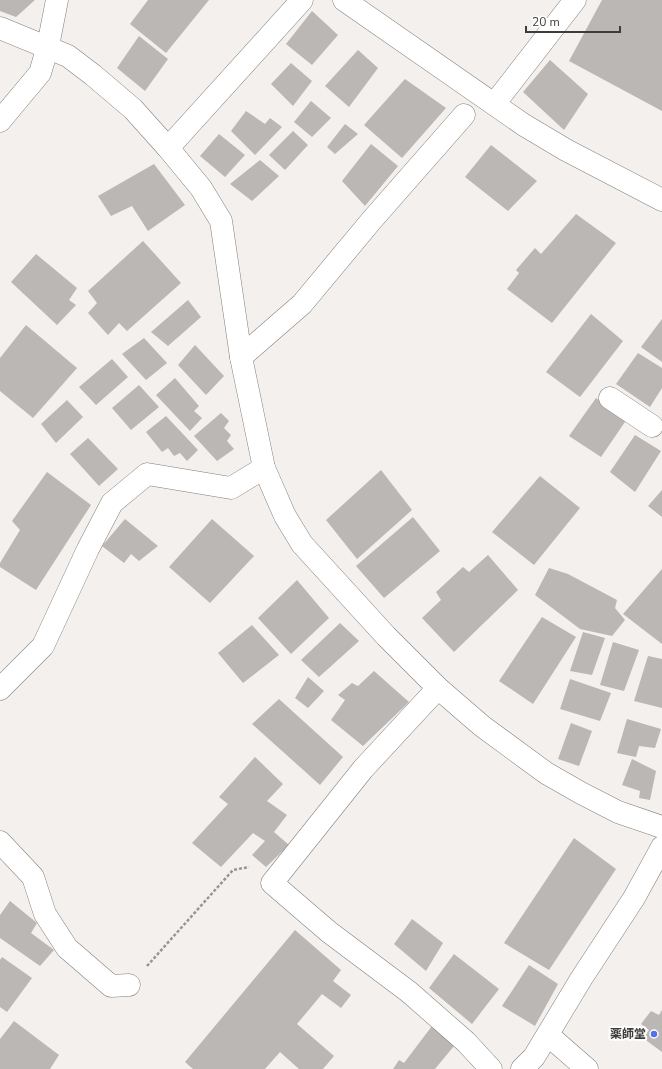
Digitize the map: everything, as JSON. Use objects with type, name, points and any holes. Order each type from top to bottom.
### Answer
[{"type":"street","points":[[0,121],[40,73],[48,46],[57,0]]},
{"type":"street","points":[[168,148],[302,0]]},
{"type":"street","points":[[344,0],[495,103],[524,125],[566,150],[662,200]]},
{"type":"street","points":[[495,103],[575,0]]},
{"type":"street","points":[[0,28],[48,46],[68,56],[133,109],[201,188],[221,221],[241,357],[264,468],[285,516],[302,544],[349,598],[438,688],[482,726],[546,773],[618,812],[662,827]]},
{"type":"street","points":[[241,357],[302,304],[371,221],[464,115]]},
{"type":"street","points":[[610,398],[659,423]]},
{"type":"street","points":[[0,689],[43,646],[88,548],[112,503],[147,474],[231,488],[264,468]]},
{"type":"street","points":[[438,688],[363,769],[272,883],[329,932],[409,992],[466,1042],[491,1069]]},
{"type":"street","points":[[0,842],[33,878],[45,914],[67,948],[112,986],[129,986]]},
{"type":"street","points":[[522,1069],[534,1057],[548,1035],[634,898],[662,847]]},
{"type":"street","points":[[548,1035],[587,1069]]},
{"type":"path","points":[[129,986],[233,870],[250,867],[272,883]]},
{"type":"building","points":[[0,0],[35,0],[16,17],[0,11]]},
{"type":"building","points":[[148,0],[209,0],[166,53],[130,24]]},
{"type":"building","points":[[602,0],[662,0],[662,111],[569,61]]},
{"type":"building","points":[[312,11],[338,35],[312,65],[286,44]]},
{"type":"building","points":[[139,36],[168,59],[145,91],[117,68]]},
{"type":"building","points":[[358,50],[378,68],[349,107],[325,86]]},
{"type":"building","points":[[550,60],[588,94],[564,130],[523,92]]},
{"type":"building","points":[[291,63],[312,81],[293,106],[271,84]]},
{"type":"building","points":[[405,79],[446,108],[402,158],[364,125]]},
{"type":"building","points":[[311,101],[331,118],[312,137],[294,122]]},
{"type":"building","points":[[246,111],[265,124],[270,118],[282,127],[255,155],[231,131]]},
{"type":"building","points":[[345,124],[358,134],[335,154],[327,147]]},
{"type":"building","points":[[293,131],[308,145],[285,170],[269,155]]},
{"type":"building","points":[[219,134],[245,155],[225,177],[200,156]]},
{"type":"building","points":[[371,144],[398,166],[365,206],[342,181]]},
{"type":"building","points":[[491,145],[537,181],[508,211],[465,177]]},
{"type":"building","points":[[260,160],[279,176],[252,201],[230,184]]},
{"type":"building","points":[[154,164],[185,205],[148,231],[132,206],[111,216],[98,196]]},
{"type":"building","points":[[576,214],[616,243],[552,323],[507,289],[519,273],[516,270],[535,248],[541,254]]},
{"type":"building","points":[[143,241],[181,283],[127,331],[119,323],[108,335],[88,313],[97,303],[88,291]]},
{"type":"building","points":[[36,254],[77,288],[69,300],[76,305],[57,325],[11,282]]},
{"type":"building","points":[[188,300],[201,317],[168,346],[151,332]]},
{"type":"building","points":[[591,314],[623,341],[580,397],[546,372]]},
{"type":"building","points":[[662,319],[662,362],[641,347]]},
{"type":"building","points":[[26,325],[77,368],[33,418],[0,391],[0,358]]},
{"type":"building","points":[[144,338],[167,363],[146,380],[122,354]]},
{"type":"building","points":[[195,345],[224,376],[206,395],[178,365]]},
{"type":"building","points":[[638,353],[662,368],[662,388],[650,407],[616,384]]},
{"type":"building","points":[[112,359],[128,377],[96,405],[79,387]]},
{"type":"building","points":[[175,378],[199,406],[194,411],[202,418],[190,431],[156,395]]},
{"type":"building","points":[[139,385],[159,407],[131,430],[112,408]]},
{"type":"building","points":[[596,398],[627,419],[601,457],[569,436]]},
{"type":"building","points":[[67,400],[83,417],[56,443],[41,424]]},
{"type":"building","points":[[221,413],[229,421],[224,428],[231,435],[227,441],[234,449],[217,461],[194,436]]},
{"type":"building","points":[[166,416],[198,450],[187,461],[180,453],[174,456],[168,448],[162,452],[146,432]]},
{"type":"building","points":[[635,435],[661,451],[635,492],[610,472]]},
{"type":"building","points":[[88,438],[118,469],[99,486],[70,454]]},
{"type":"building","points":[[381,470],[412,510],[357,559],[326,520]]},
{"type":"building","points":[[47,472],[91,505],[36,590],[0,567],[0,563],[20,530],[12,521]]},
{"type":"building","points":[[540,476],[580,508],[534,565],[492,532]]},
{"type":"building","points":[[662,490],[662,517],[648,506]]},
{"type":"building","points":[[413,517],[440,551],[384,598],[356,566]]},
{"type":"building","points":[[125,519],[158,546],[139,561],[131,554],[124,563],[102,546]]},
{"type":"building","points":[[212,519],[254,556],[210,603],[169,567]]},
{"type":"building","points":[[488,555],[518,590],[454,652],[422,618],[441,600],[436,592],[463,567],[469,572]]},
{"type":"building","points":[[549,568],[568,574],[617,600],[615,608],[625,620],[612,636],[580,629],[535,595]]},
{"type":"building","points":[[662,569],[662,644],[623,614]]},
{"type":"building","points":[[297,580],[329,618],[291,654],[258,618]]},
{"type":"building","points":[[542,617],[576,637],[533,704],[499,681]]},
{"type":"building","points":[[340,623],[359,641],[319,677],[301,660]]},
{"type":"building","points":[[252,625],[279,655],[243,683],[218,653]]},
{"type":"building","points":[[583,632],[605,638],[592,675],[570,671]]},
{"type":"building","points":[[613,642],[639,650],[624,691],[600,685]]},
{"type":"building","points":[[648,656],[662,659],[662,708],[634,701]]},
{"type":"building","points":[[374,671],[409,702],[363,746],[331,720],[345,700],[338,695],[352,683],[358,686]]},
{"type":"building","points":[[308,677],[324,691],[308,708],[295,698]]},
{"type":"building","points":[[570,679],[611,693],[600,721],[560,709]]},
{"type":"building","points":[[279,699],[343,757],[320,785],[252,724]]},
{"type":"building","points":[[627,719],[661,729],[655,748],[639,746],[636,757],[617,753]]},
{"type":"building","points":[[571,723],[592,731],[579,766],[558,759]]},
{"type":"building","points":[[255,757],[283,784],[267,801],[287,815],[274,832],[289,845],[266,867],[252,855],[265,841],[253,833],[221,867],[192,843],[228,804],[219,797]]},
{"type":"building","points":[[632,759],[656,771],[650,800],[639,798],[640,791],[622,785]]},
{"type":"building","points":[[574,838],[616,869],[549,970],[504,943]]},
{"type":"building","points":[[10,901],[37,923],[31,933],[54,950],[40,966],[0,938],[0,915]]},
{"type":"building","points":[[412,919],[443,943],[426,971],[394,944]]},
{"type":"building","points":[[295,930],[341,970],[333,981],[351,995],[341,1008],[322,994],[297,1024],[334,1056],[323,1069],[299,1069],[280,1052],[265,1069],[193,1069],[185,1062]]},
{"type":"building","points":[[454,954],[499,989],[472,1024],[429,988]]},
{"type":"building","points":[[2,957],[32,978],[7,1012],[0,1007],[0,960]]},
{"type":"building","points":[[529,965],[558,984],[535,1026],[502,1006]]},
{"type":"building","name":"薬師堂","points":[[662,1010],[662,1052],[643,1038],[649,1030],[641,1024],[651,1011],[659,1015]]},
{"type":"building","points":[[14,1021],[59,1055],[50,1069],[0,1069],[0,1039]]},
{"type":"building","points":[[432,1026],[454,1046],[435,1069],[393,1069],[399,1060],[404,1063]]},
{"type":"place","name":"薬師堂","points":[[654,1034]]}]
